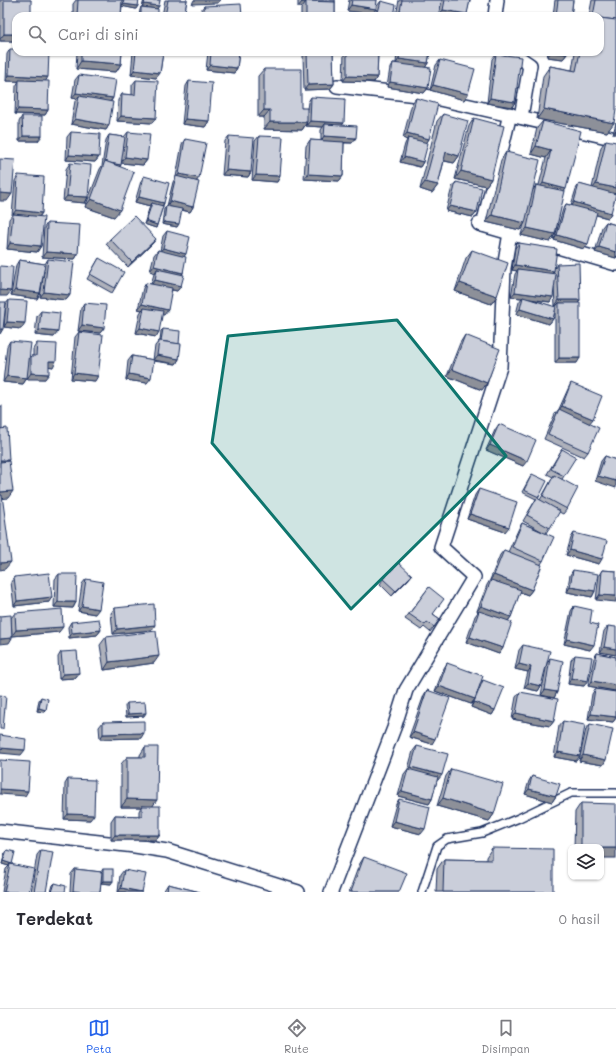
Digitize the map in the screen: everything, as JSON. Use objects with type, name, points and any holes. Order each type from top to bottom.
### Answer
[{"type":"street","points":[[496,12],[497,0]]},
{"type":"street","points":[[516,56],[530,65],[516,116],[481,224],[616,264]]},
{"type":"street","points":[[337,86],[426,96],[616,139]]},
{"type":"street","points":[[331,892],[394,728],[406,690],[474,577],[441,547],[500,367],[504,268],[510,233]]},
{"type":"street","points":[[0,831],[128,845],[167,851],[298,892]]},
{"type":"lane","points":[[422,892],[437,846],[447,839],[482,833],[519,818],[571,793],[616,793]]},
{"type":"highlighted area","points":[[397,320],[506,456],[351,609],[212,443],[228,336]]},
{"type":"building","points":[[4,0],[31,0],[31,12],[12,12],[12,34],[4,34]]},
{"type":"building","points":[[78,0],[122,0],[121,12],[77,12]]},
{"type":"building","points":[[124,0],[139,0],[138,6],[123,4]]},
{"type":"building","points":[[145,0],[160,0],[159,6],[144,4]]},
{"type":"building","points":[[168,0],[187,0],[185,12],[166,12]]},
{"type":"building","points":[[302,0],[335,0],[335,2],[302,2]]},
{"type":"building","points":[[352,0],[377,0],[376,9],[351,5]]},
{"type":"building","points":[[402,0],[442,0],[439,12],[400,11]]},
{"type":"building","points":[[445,0],[470,0],[467,12],[443,10]]},
{"type":"building","points":[[558,0],[573,0],[572,12],[556,12]]},
{"type":"building","points":[[596,0],[616,0],[616,20],[604,18],[604,12],[594,12]]},
{"type":"building","points":[[306,1],[335,2],[335,12],[306,12]]},
{"type":"building","points":[[381,1],[396,5],[395,12],[378,12]]},
{"type":"building","points":[[241,4],[242,12],[205,12],[204,6]]},
{"type":"building","points":[[141,7],[158,9],[158,12],[141,12]]},
{"type":"building","points":[[604,18],[616,20],[616,110],[614,123],[544,109],[550,66],[576,71],[579,56],[604,56]]},
{"type":"building","points":[[10,49],[12,49],[12,56],[49,56],[48,77],[9,75]]},
{"type":"building","points":[[81,56],[122,56],[121,64],[81,61]]},
{"type":"building","points":[[136,56],[162,56],[160,73],[134,70]]},
{"type":"building","points":[[211,56],[238,56],[237,68],[210,65]]},
{"type":"building","points":[[307,56],[333,56],[334,84],[308,85]]},
{"type":"building","points":[[347,56],[378,56],[377,77],[347,76]]},
{"type":"building","points":[[399,56],[429,56],[428,63],[399,59]]},
{"type":"building","points":[[496,56],[521,57],[515,102],[490,98]]},
{"type":"building","points":[[440,60],[475,69],[468,94],[433,85]]},
{"type":"building","points":[[393,63],[431,68],[428,88],[390,82]]},
{"type":"building","points":[[264,69],[301,69],[301,108],[307,108],[307,122],[270,122],[270,110],[264,110]]},
{"type":"building","points":[[79,75],[116,80],[113,98],[76,93]]},
{"type":"building","points":[[19,80],[49,81],[48,110],[18,109]]},
{"type":"building","points":[[136,80],[158,81],[156,118],[121,116],[122,94],[135,95]]},
{"type":"building","points":[[189,81],[212,83],[209,121],[185,119]]},
{"type":"building","points":[[79,96],[113,102],[109,125],[75,119]]},
{"type":"building","points":[[311,97],[345,99],[344,123],[310,121]]},
{"type":"building","points":[[416,98],[438,104],[429,139],[407,133]]},
{"type":"building","points":[[443,114],[468,121],[459,156],[446,152],[438,185],[425,182]]},
{"type":"building","points":[[22,116],[42,116],[42,136],[23,136]]},
{"type":"building","points":[[474,118],[504,126],[491,179],[461,171]]},
{"type":"building","points":[[543,121],[581,131],[566,189],[543,183],[551,150],[536,146]]},
{"type":"building","points":[[325,124],[357,126],[356,138],[324,136]]},
{"type":"building","points":[[71,132],[100,134],[99,157],[69,155]]},
{"type":"building","points":[[128,132],[150,134],[147,160],[125,157]]},
{"type":"building","points":[[109,135],[125,137],[121,165],[105,161]]},
{"type":"building","points":[[229,136],[254,138],[251,172],[226,170]]},
{"type":"building","points":[[259,136],[283,137],[280,176],[256,175]]},
{"type":"building","points":[[408,138],[428,143],[423,162],[404,157]]},
{"type":"building","points":[[185,139],[206,143],[199,178],[179,174]]},
{"type":"building","points":[[310,140],[344,142],[343,176],[308,174]]},
{"type":"building","points":[[606,140],[616,142],[616,188],[596,184]]},
{"type":"building","points":[[506,152],[540,160],[525,223],[492,215]]},
{"type":"building","points":[[0,159],[15,160],[12,194],[0,193]]},
{"type":"building","points":[[105,161],[134,172],[120,210],[91,199]]},
{"type":"building","points":[[70,163],[91,165],[88,197],[67,196]]},
{"type":"building","points":[[18,175],[44,177],[42,213],[16,210]]},
{"type":"building","points":[[144,176],[169,183],[164,203],[139,197]]},
{"type":"building","points":[[176,176],[199,182],[193,207],[170,201]]},
{"type":"building","points":[[456,182],[482,188],[477,212],[450,206]]},
{"type":"building","points":[[579,184],[616,194],[611,213],[574,202]]},
{"type":"building","points":[[536,185],[565,191],[555,234],[527,228]]},
{"type":"building","points":[[152,203],[163,206],[157,225],[146,221]]},
{"type":"building","points":[[566,204],[597,212],[588,244],[557,235]]},
{"type":"building","points":[[166,206],[182,209],[179,224],[164,222]]},
{"type":"building","points":[[13,214],[44,217],[41,246],[10,243]]},
{"type":"building","points":[[134,216],[156,239],[132,262],[110,239]]},
{"type":"building","points":[[606,222],[616,225],[616,252],[599,247]]},
{"type":"building","points":[[47,223],[80,225],[78,254],[46,252]]},
{"type":"building","points":[[167,231],[190,237],[186,254],[163,248]]},
{"type":"building","points":[[519,243],[557,249],[554,271],[515,265]]},
{"type":"building","points":[[158,250],[186,257],[183,273],[154,266]]},
{"type":"building","points":[[472,250],[508,263],[497,296],[460,283]]},
{"type":"building","points":[[99,258],[124,272],[115,288],[90,274]]},
{"type":"building","points":[[48,259],[74,262],[70,295],[44,292]]},
{"type":"building","points":[[19,260],[45,264],[40,293],[15,290]]},
{"type":"building","points":[[579,263],[580,300],[559,300],[557,264]]},
{"type":"building","points":[[0,266],[13,267],[11,291],[0,290]]},
{"type":"building","points":[[157,269],[184,275],[181,286],[155,280]]},
{"type":"building","points":[[518,269],[556,274],[553,297],[515,292]]},
{"type":"building","points":[[146,283],[172,288],[168,310],[142,304]]},
{"type":"building","points":[[523,297],[556,307],[553,319],[520,309]]},
{"type":"building","points":[[9,300],[27,301],[25,323],[7,322]]},
{"type":"building","points":[[0,302],[6,302],[3,329],[0,329]]},
{"type":"building","points":[[84,303],[106,305],[104,328],[82,325]]},
{"type":"building","points":[[559,303],[580,303],[580,358],[559,358]]},
{"type":"building","points":[[144,308],[163,311],[159,332],[140,328]]},
{"type":"building","points":[[41,311],[60,313],[58,332],[39,330]]},
{"type":"building","points":[[163,329],[180,331],[179,344],[161,341]]},
{"type":"building","points":[[79,332],[103,335],[98,376],[74,373]]},
{"type":"building","points":[[465,335],[500,349],[487,383],[452,369]]},
{"type":"building","points":[[10,341],[31,343],[27,378],[7,376]]},
{"type":"building","points":[[159,341],[181,344],[179,359],[157,355]]},
{"type":"building","points":[[37,343],[57,344],[56,361],[49,361],[49,374],[31,373],[31,356],[36,356]]},
{"type":"building","points":[[132,356],[154,360],[151,378],[129,374]]},
{"type":"building","points":[[571,383],[602,396],[593,419],[562,406]]},
{"type":"building","points":[[0,406],[2,406],[2,429],[0,429]]},
{"type":"building","points":[[559,409],[599,428],[588,452],[548,434]]},
{"type":"building","points":[[499,424],[536,440],[527,461],[490,445]]},
{"type":"building","points":[[7,428],[9,460],[0,460],[0,429]]},
{"type":"building","points":[[562,449],[576,457],[564,476],[551,469]]},
{"type":"building","points":[[605,456],[616,460],[616,481],[598,476]]},
{"type":"building","points":[[9,461],[13,491],[0,492],[0,462]]},
{"type":"building","points":[[532,474],[547,481],[539,497],[524,490]]},
{"type":"building","points":[[554,475],[578,488],[567,509],[543,496]]},
{"type":"building","points":[[479,489],[517,502],[509,527],[470,514]]},
{"type":"building","points":[[0,495],[2,495],[11,562],[0,563]]},
{"type":"building","points":[[537,498],[560,511],[550,528],[527,515]]},
{"type":"building","points":[[522,523],[554,537],[543,561],[512,547]]},
{"type":"building","points":[[574,533],[607,541],[602,559],[570,550]]},
{"type":"building","points":[[504,550],[542,565],[532,590],[494,575]]},
{"type":"building","points":[[399,563],[412,575],[396,591],[383,579]]},
{"type":"building","points":[[573,570],[598,574],[595,591],[570,587]]},
{"type":"building","points":[[602,570],[616,571],[616,596],[600,595]]},
{"type":"building","points":[[49,573],[52,597],[17,601],[14,577]]},
{"type":"building","points":[[59,574],[77,574],[76,602],[58,602]]},
{"type":"building","points":[[86,579],[103,582],[99,609],[82,606]]},
{"type":"building","points":[[491,580],[521,590],[511,617],[481,606]]},
{"type":"building","points":[[429,587],[444,599],[433,614],[440,619],[434,627],[427,622],[425,625],[409,614]]},
{"type":"building","points":[[154,604],[155,625],[117,629],[115,608]]},
{"type":"building","points":[[574,606],[592,610],[590,623],[598,625],[594,645],[567,639]]},
{"type":"building","points":[[62,609],[63,627],[16,630],[15,613]]},
{"type":"building","points":[[479,611],[512,622],[503,648],[470,637]]},
{"type":"building","points":[[11,615],[12,638],[0,639],[0,616]]},
{"type":"building","points":[[99,619],[101,630],[72,633],[71,622]]},
{"type":"building","points":[[608,626],[616,627],[616,649],[604,647]]},
{"type":"building","points":[[156,631],[159,656],[109,662],[106,637]]},
{"type":"building","points":[[523,645],[550,651],[541,686],[528,683],[531,667],[519,664]]},
{"type":"building","points":[[77,651],[79,673],[63,674],[61,652]]},
{"type":"building","points":[[597,653],[616,657],[616,685],[592,681]]},
{"type":"building","points":[[575,655],[592,657],[588,681],[571,678]]},
{"type":"building","points":[[550,658],[563,661],[557,692],[545,690]]},
{"type":"building","points":[[447,663],[483,676],[475,699],[439,686]]},
{"type":"building","points":[[483,680],[504,688],[495,710],[474,702]]},
{"type":"building","points":[[595,689],[616,692],[616,717],[591,714]]},
{"type":"building","points":[[427,690],[450,698],[435,739],[413,732]]},
{"type":"building","points":[[520,692],[558,699],[554,721],[516,713]]},
{"type":"building","points":[[0,695],[6,696],[3,729],[0,729]]},
{"type":"building","points":[[41,697],[48,699],[46,710],[39,708]]},
{"type":"building","points":[[145,702],[146,713],[128,714],[127,703]]},
{"type":"building","points":[[144,721],[144,733],[103,734],[103,722]]},
{"type":"building","points":[[563,721],[585,725],[580,756],[558,752]]},
{"type":"building","points":[[590,724],[613,729],[606,760],[583,755]]},
{"type":"building","points":[[0,735],[26,739],[25,750],[0,748]]},
{"type":"building","points":[[417,746],[448,754],[442,775],[411,767]]},
{"type":"building","points":[[145,747],[158,747],[157,800],[127,799],[127,757],[145,757]]},
{"type":"building","points":[[0,760],[30,762],[28,791],[0,789]]},
{"type":"building","points":[[408,769],[438,777],[432,799],[402,791]]},
{"type":"building","points":[[451,769],[503,784],[494,814],[443,798]]},
{"type":"building","points":[[532,776],[560,784],[556,796],[529,789]]},
{"type":"building","points":[[68,779],[95,780],[94,815],[68,814]]},
{"type":"building","points":[[399,799],[430,807],[425,829],[394,821]]},
{"type":"building","points":[[581,803],[616,804],[616,848],[604,848],[604,844],[581,844]]},
{"type":"building","points":[[142,806],[160,806],[160,835],[115,835],[115,815],[142,816]]},
{"type":"building","points":[[492,848],[553,849],[553,892],[443,892],[444,859],[492,860]]},
{"type":"building","points":[[7,850],[15,852],[12,864],[3,861]]},
{"type":"building","points":[[41,850],[53,852],[46,892],[34,892]]},
{"type":"building","points":[[364,857],[407,873],[399,892],[351,892]]},
{"type":"building","points":[[10,864],[34,869],[29,892],[4,892]]},
{"type":"building","points":[[75,869],[102,872],[100,892],[73,891]]},
{"type":"building","points":[[103,869],[113,869],[113,881],[103,881]]},
{"type":"building","points":[[124,870],[146,874],[142,892],[121,888]]},
{"type":"building","points":[[55,883],[66,886],[65,892],[52,892]]},
{"type":"building","points":[[168,884],[200,892],[167,892]]}]
